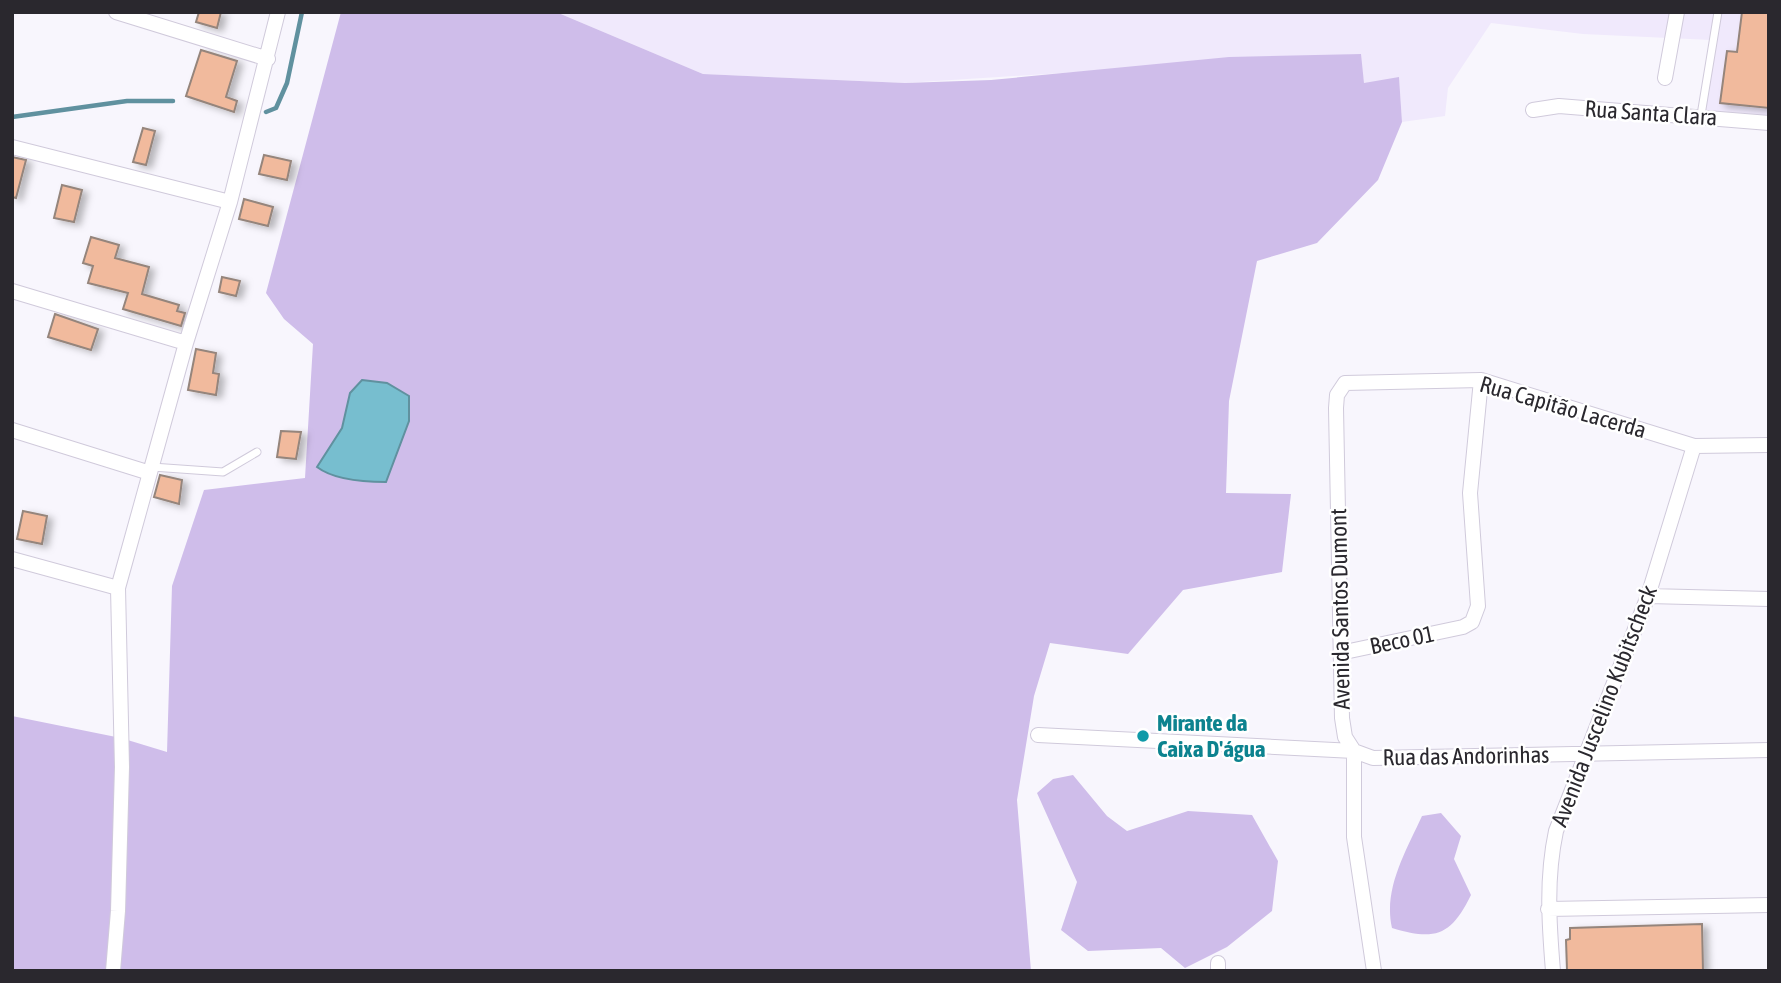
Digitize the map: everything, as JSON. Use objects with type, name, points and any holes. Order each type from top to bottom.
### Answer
[{"type":"street","points":[[116,12],[268,59]]},
{"type":"street","points":[[113,971],[118,911],[122,767],[118,588],[186,343],[230,202],[278,12]]},
{"type":"street","points":[[1665,78],[1677,12]]},
{"type":"street","name":"Rua Santa Clara","points":[[1533,110],[1559,106],[1701,115],[1769,123]]},
{"type":"street","points":[[12,147],[230,202]]},
{"type":"street","points":[[12,291],[186,343]]},
{"type":"street","name":"Rua Capitão Lacerda","points":[[1356,381],[1481,380],[1694,446],[1769,445]]},
{"type":"street","name":"Beco 01","points":[[1340,653],[1463,627],[1472,622],[1478,606],[1469,493],[1481,380]]},
{"type":"street","name":"Avenida Santos Dumont","points":[[1356,381],[1345,383],[1337,395],[1336,408],[1340,653],[1342,718],[1345,737],[1354,751],[1354,837],[1374,971]]},
{"type":"street","points":[[12,430],[151,470]]},
{"type":"street","name":"Avenida Juscelino Kubitscheck","points":[[1553,971],[1548,909],[1549,865],[1556,831],[1648,596],[1694,446]]},
{"type":"street","points":[[12,559],[118,588]]},
{"type":"street","points":[[1648,596],[1769,599]]},
{"type":"street","name":"Rua das Andorinhas","points":[[1038,735],[1354,751],[1373,758],[1769,750]]},
{"type":"street","points":[[1548,909],[1769,905]]},
{"type":"lane","points":[[1701,115],[1718,12]]},
{"type":"lane","points":[[151,470],[223,472],[257,452]]},
{"type":"shaded area","points":[[341,12],[556,12],[703,74],[905,83],[991,80],[1229,57],[1361,54],[1364,83],[1399,77],[1402,122],[1378,180],[1317,243],[1257,261],[1229,401],[1226,493],[1291,494],[1282,572],[1183,590],[1128,654],[1050,643],[1034,696],[1017,800],[1031,971],[12,971],[12,716],[121,738],[167,752],[172,586],[204,490],[305,478],[313,344],[284,319],[266,293]]},
{"type":"shaded area","points":[[556,12],[1769,12],[1769,119],[1700,114],[1711,40],[1583,34],[1491,23],[1448,88],[1445,116],[1402,122],[1399,78],[1364,84],[1360,54],[905,83],[703,74]]},
{"type":"shaded area","points":[[1073,775],[1107,816],[1127,831],[1188,811],[1252,815],[1278,861],[1272,911],[1227,947],[1185,968],[1161,948],[1088,951],[1061,930],[1077,882],[1037,793],[1053,779]]},
{"type":"shaded area","points":[[1441,813],[1461,836],[1454,859],[1471,895],[1456,919],[1440,932],[1420,934],[1392,928],[1390,913],[1393,885],[1403,857],[1422,816]]},
{"type":"water","points":[[362,380],[387,383],[409,396],[409,421],[386,482],[359,481],[317,467],[342,428],[350,393]]},
{"type":"building","points":[[199,12],[221,12],[217,28],[196,22]]},
{"type":"building","points":[[1742,12],[1769,12],[1769,108],[1720,103],[1727,51],[1737,52]]},
{"type":"building","points":[[201,50],[237,61],[226,97],[237,101],[234,112],[186,96]]},
{"type":"building","points":[[143,128],[155,131],[146,165],[133,162]]},
{"type":"building","points":[[264,155],[291,161],[287,180],[259,174]]},
{"type":"building","points":[[12,157],[26,160],[16,198],[12,197]]},
{"type":"building","points":[[62,185],[82,190],[74,222],[54,218]]},
{"type":"building","points":[[244,199],[273,207],[268,226],[239,219]]},
{"type":"building","points":[[91,237],[119,245],[115,258],[149,267],[142,294],[179,305],[177,311],[185,313],[181,326],[123,309],[128,293],[88,283],[93,266],[83,263]]},
{"type":"building","points":[[222,277],[240,281],[236,296],[219,292]]},
{"type":"building","points":[[55,314],[98,329],[91,350],[48,337]]},
{"type":"building","points":[[196,349],[216,353],[213,373],[219,374],[216,395],[188,390]]},
{"type":"building","points":[[281,431],[301,432],[296,459],[277,457]]},
{"type":"building","points":[[160,475],[182,480],[179,504],[154,497]]},
{"type":"building","points":[[23,511],[47,516],[42,544],[17,539]]},
{"type":"building","points":[[1702,924],[1703,971],[1567,970],[1566,940],[1570,939],[1570,928]]},
{"type":"waterway","points":[[266,112],[276,108],[287,83],[302,12]]},
{"type":"waterway","points":[[12,117],[127,101],[173,101]]},
{"type":"place","name":"Mirante da Caixa D'água","points":[[1143,736]]}]
